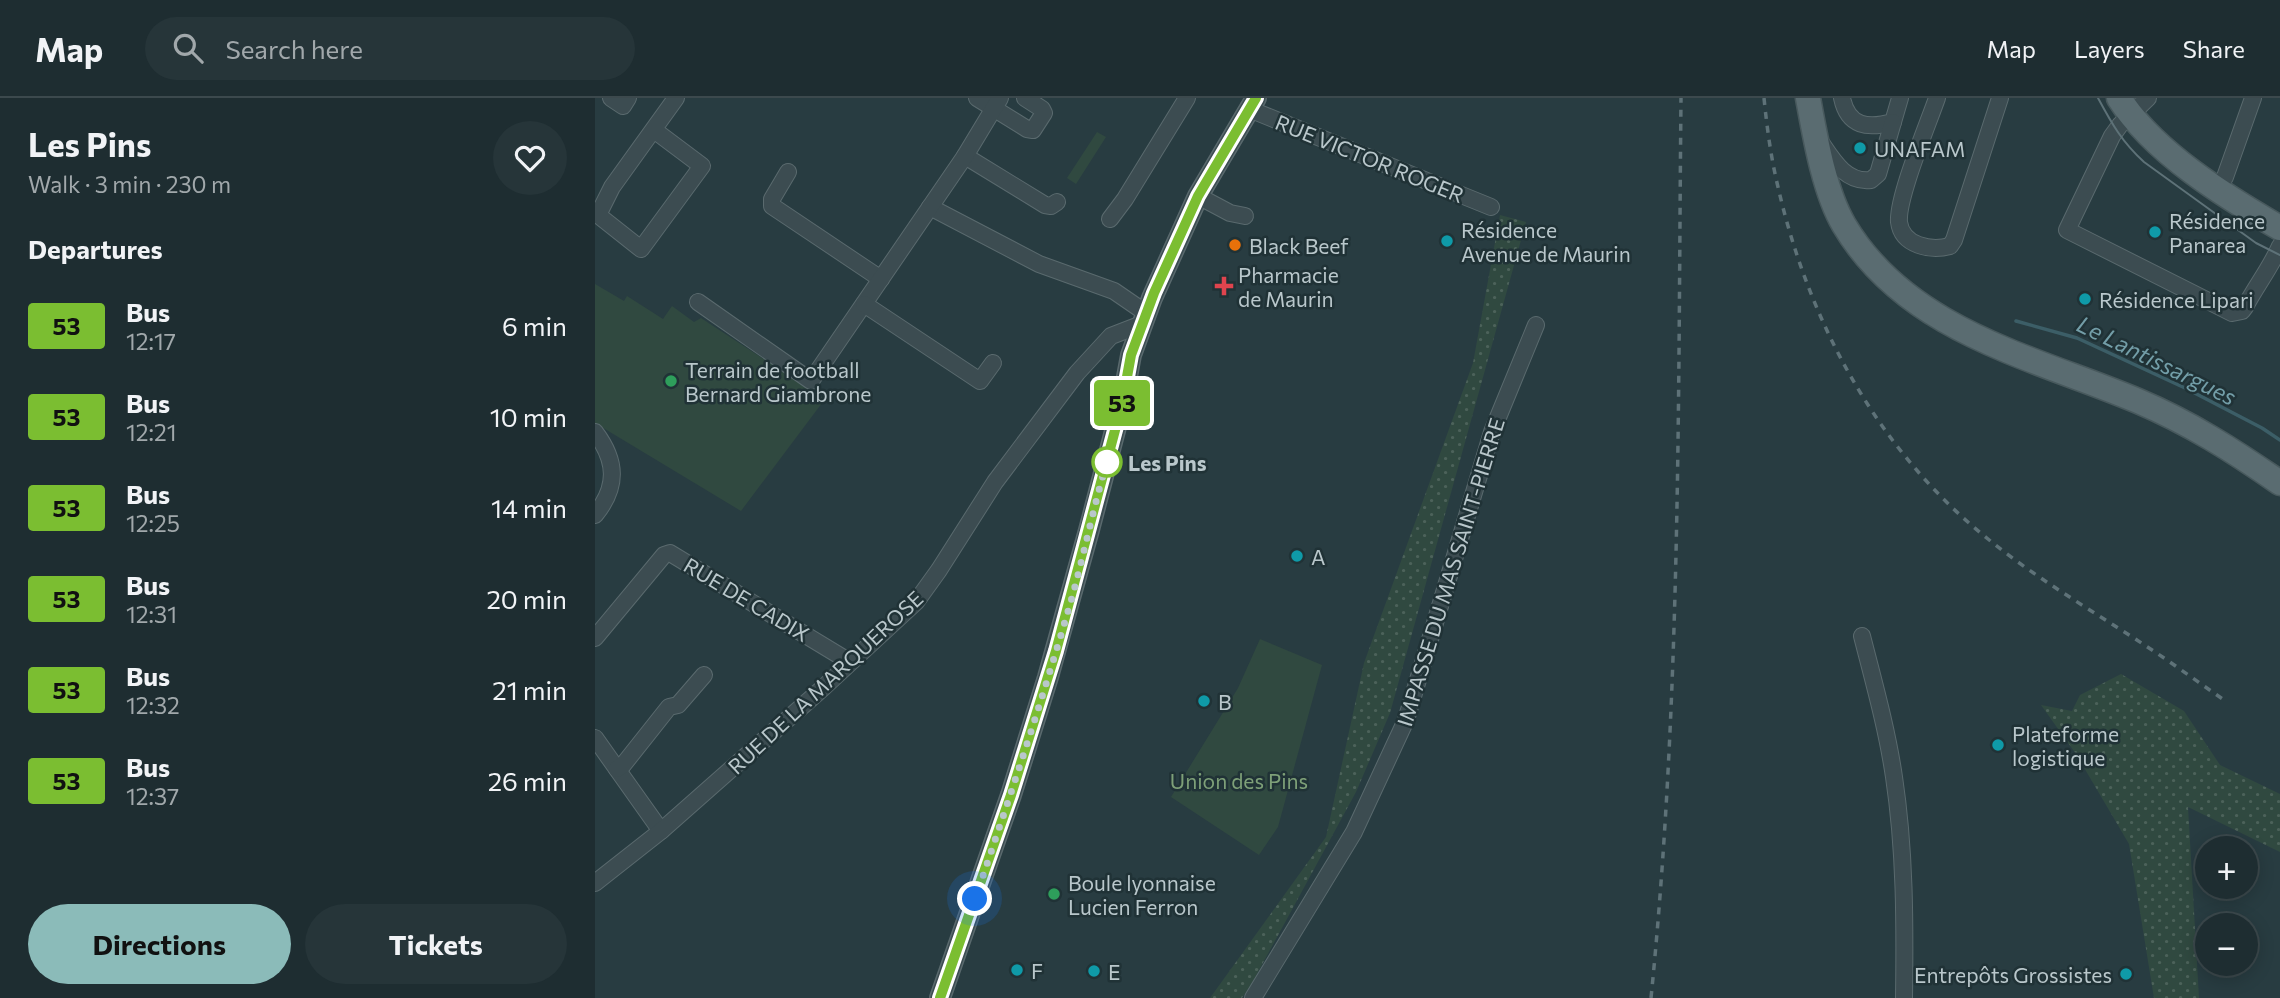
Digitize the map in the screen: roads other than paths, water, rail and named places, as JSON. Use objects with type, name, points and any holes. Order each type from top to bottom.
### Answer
[{"type":"main road","points":[[1808,98],[1835,207],[1870,260],[1907,296],[1945,321],[1987,343],[2181,420],[2222,442],[2280,483]]},
{"type":"main road","points":[[2133,103],[2154,141],[2217,189],[2280,228]]},
{"type":"street","points":[[611,98],[623,106],[628,98]]},
{"type":"street","points":[[654,130],[702,166],[641,249],[598,215],[612,187],[676,98]]},
{"type":"street","points":[[977,98],[997,104],[1027,129],[1033,130],[1044,113],[1042,108],[1025,98]]},
{"type":"street","points":[[1110,219],[1187,98]]},
{"type":"street","points":[[1842,98],[1847,115],[1857,122],[1878,126],[1893,122]]},
{"type":"street","points":[[1815,133],[1835,162],[1848,175],[1856,180],[1871,180],[1878,174],[1900,98]]},
{"type":"street","points":[[1937,98],[1901,202],[1899,223],[1904,235],[1912,242],[1939,249],[1950,246],[1954,240],[2000,98]]},
{"type":"street","points":[[2217,189],[2225,177],[2253,98]]},
{"type":"street","points":[[940,998],[1011,795],[1056,651],[1122,404],[1131,355],[1198,196],[1252,103]]},
{"type":"street","name":"RUE VICTOR ROGER","points":[[1252,103],[1491,207]]},
{"type":"street","points":[[2133,103],[2112,136],[2067,230],[2227,312],[2242,311],[2280,246]]},
{"type":"street","points":[[698,302],[811,381],[965,156],[997,104]]},
{"type":"street","points":[[965,156],[1045,205],[1051,206],[1057,202]]},
{"type":"street","points":[[788,172],[772,198],[772,206],[881,279]]},
{"type":"street","points":[[1198,196],[1230,213],[1245,216]]},
{"type":"street","points":[[930,207],[1039,264],[1114,292],[1144,319]]},
{"type":"street","points":[[864,304],[980,381],[993,363]]},
{"type":"street","name":"RUE DE LA MARQUEROSE","points":[[595,883],[661,831],[916,602],[995,482],[1077,373],[1111,336],[1144,319]]},
{"type":"street","name":"IMPASSE DU MAS SAINT-PIERRE","points":[[1253,998],[1354,832],[1406,720],[1492,432],[1536,325]]},
{"type":"street","points":[[1098,351],[1120,351],[1131,355]]},
{"type":"street","points":[[595,432],[608,453],[612,483],[605,503],[595,515]]},
{"type":"street","name":"RUE DE CADIX","points":[[595,638],[664,555],[670,554],[850,662]]},
{"type":"street","points":[[1862,636],[1884,720],[1894,779],[1905,903],[1904,998]]},
{"type":"street","points":[[617,769],[669,707],[678,705],[704,675]]},
{"type":"street","points":[[595,738],[661,831]]},
{"type":"waterway","name":"Le Lantissargues","points":[[2016,321],[2077,338],[2185,388],[2280,440]]},
{"type":"tram line","points":[[2098,98],[2118,132],[2144,162],[2256,243],[2280,255]]},
{"type":"railway","points":[[1651,998],[1661,886],[1673,661],[1681,98]]},
{"type":"railway","points":[[1764,98],[1778,187],[1791,238],[1808,287],[1853,381],[1881,425],[1913,466],[1949,504],[1988,539],[2224,700]]},
{"type":"place","name":"UNAFAM","points":[[1860,148]]},
{"type":"place","name":"Résidence Panarea","points":[[2155,232]]},
{"type":"place","name":"Résidence Avenue de Maurin","points":[[1447,241]]},
{"type":"place","name":"Black Beef","points":[[1235,245]]},
{"type":"place","name":"Pharmacie de Maurin","points":[[1224,286]]},
{"type":"place","name":"Résidence Lipari","points":[[2085,299]]},
{"type":"place","name":"Terrain de football Bernard Giambrone","points":[[671,381]]},
{"type":"place","name":"Les Pins","points":[[1107,462]]},
{"type":"place","name":"A","points":[[1297,556]]},
{"type":"place","name":"B","points":[[1204,701]]},
{"type":"place","name":"Plateforme logistique","points":[[1998,745]]},
{"type":"place","name":"Boule lyonnaise Lucien Ferron","points":[[1054,894]]},
{"type":"place","name":"F","points":[[1017,970]]},
{"type":"place","name":"E","points":[[1094,971]]},
{"type":"place","name":"Entrepôts Grossistes","points":[[2126,974]]},
{"type":"park label","name":"Union des Pins","points":[[1239,780]]}]
